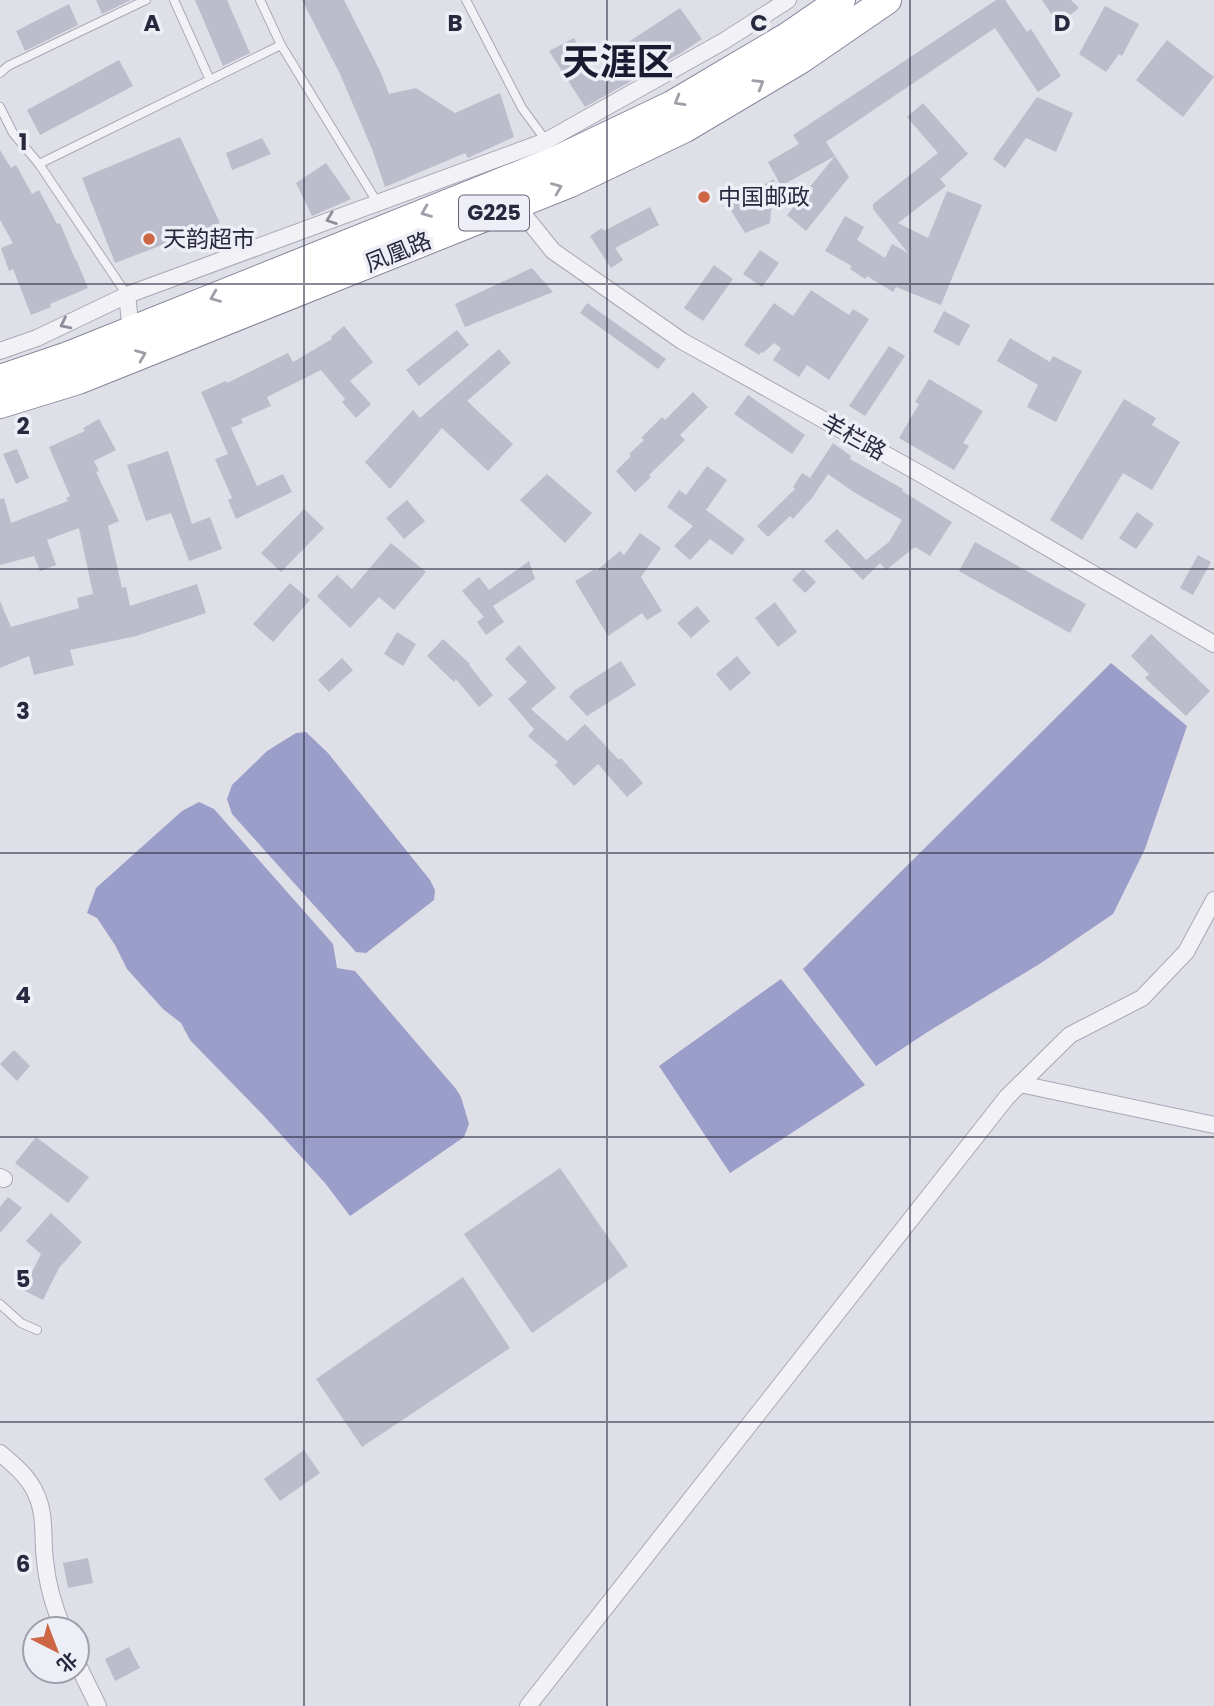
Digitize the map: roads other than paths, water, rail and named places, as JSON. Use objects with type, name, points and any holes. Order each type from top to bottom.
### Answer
[{"type":"highway","name":"凤凰路","points":[[0,379],[131,331],[553,150],[672,105],[787,37],[840,0]]},
{"type":"highway","name":"凤凰路","points":[[0,404],[78,380],[570,183],[685,128],[801,59],[887,0]]},
{"type":"street","points":[[0,351],[37,338],[127,295],[377,202],[553,150],[788,0]]},
{"type":"street","name":"羊栏路","points":[[515,204],[553,251],[682,341],[1214,644]]},
{"type":"street","points":[[127,295],[131,331]]},
{"type":"street","points":[[528,1706],[1007,1097],[1070,1035],[1142,998],[1186,952],[1214,900]]},
{"type":"street","points":[[1020,1084],[1214,1125]]},
{"type":"street","points":[[0,1453],[24,1475],[36,1493],[43,1513],[44,1557],[48,1582],[59,1615]]},
{"type":"street","points":[[88,1685],[98,1706]]},
{"type":"lane","points":[[0,74],[8,66],[146,0]]},
{"type":"lane","points":[[174,0],[211,80]]},
{"type":"lane","points":[[260,0],[281,45],[377,202]]},
{"type":"lane","points":[[466,0],[522,108],[553,150]]},
{"type":"lane","points":[[39,164],[281,45]]},
{"type":"lane","points":[[0,107],[13,133],[39,164],[127,295]]},
{"type":"lane","points":[[0,1304],[20,1323],[37,1330]]},
{"type":"water","points":[[1111,663],[1187,726],[1145,849],[1113,914],[1041,963],[876,1066],[803,969]]},
{"type":"water","points":[[306,732],[328,753],[430,880],[435,890],[434,900],[366,953],[356,952],[232,814],[227,799],[232,785],[267,751],[296,733]]},
{"type":"water","points":[[199,802],[214,809],[333,944],[337,968],[355,971],[461,1097],[469,1124],[464,1137],[350,1216],[325,1183],[190,1040],[181,1023],[163,1009],[127,969],[97,918],[87,913],[96,888],[182,811]]},
{"type":"water","points":[[781,979],[865,1085],[730,1173],[659,1066]]},
{"type":"place","name":"中国邮政","points":[[704,197]]},
{"type":"place","name":"天韵超市","points":[[149,239]]},
{"type":"district","name":"天涯区","points":[[618,62]]}]
